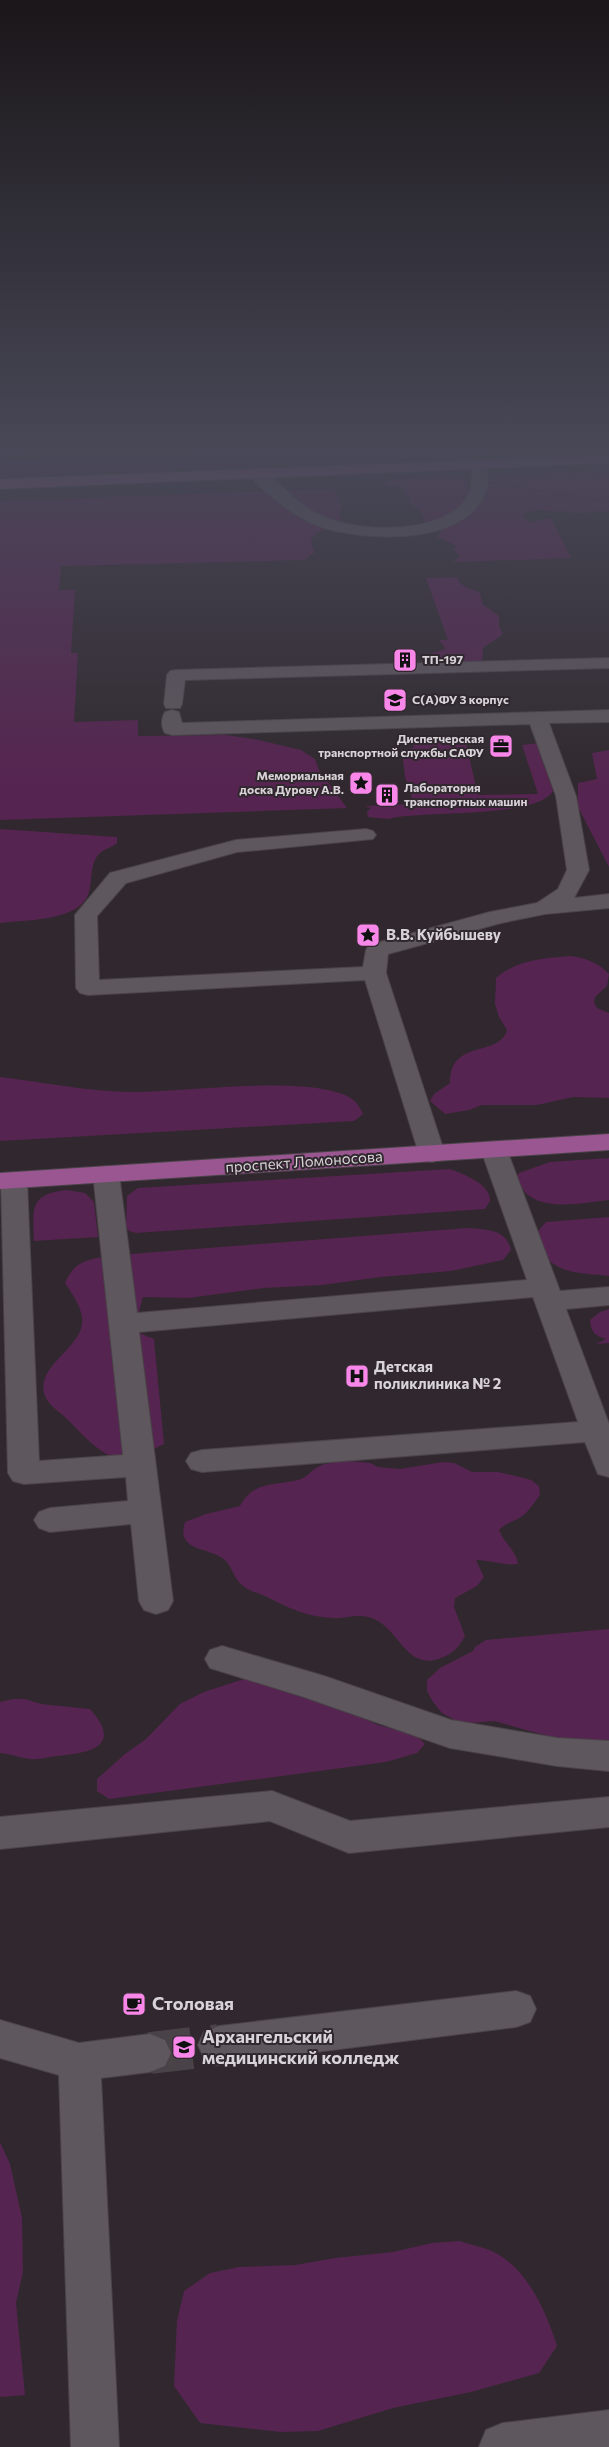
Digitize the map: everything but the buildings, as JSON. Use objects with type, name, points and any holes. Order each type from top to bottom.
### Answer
[{"type":"main road","name":"проспект Ломоносова","points":[[7,1181],[609,1142]]},
{"type":"street","points":[[609,662],[176,675],[172,729],[609,716]]},
{"type":"street","points":[[538,718],[566,796],[578,870],[567,893],[544,908]]},
{"type":"street","points":[[366,835],[236,846],[118,878],[86,915],[88,988],[374,973]]},
{"type":"street","points":[[432,1154],[374,973],[377,950],[498,917],[544,908],[609,901]]},
{"type":"street","points":[[494,1150],[609,1466]]},
{"type":"street","points":[[106,1174],[156,1601]]},
{"type":"street","points":[[7,1181],[9,1316],[24,1472],[139,1465]]},
{"type":"street","points":[[123,1324],[547,1294],[609,1296]]},
{"type":"street","points":[[202,1461],[596,1431]]},
{"type":"street","points":[[50,1520],[146,1511]]},
{"type":"street","points":[[222,1659],[312,1686],[450,1734],[557,1752],[609,1756]]},
{"type":"street","points":[[0,1832],[272,1806],[349,1838],[609,1812]]},
{"type":"street","points":[[219,2044],[516,2009]]},
{"type":"street","points":[[0,2039],[79,2062],[150,2053]]},
{"type":"street","points":[[79,2062],[95,2447]]},
{"type":"street","points":[[503,2447],[609,2434]]},
{"type":"shaded area","points":[[0,562],[215,562],[61,566],[59,590],[75,590],[71,653],[78,653],[74,722],[138,720],[138,736],[226,735],[259,740],[301,750],[315,759],[319,770],[347,808],[0,820]]},
{"type":"shaded area","points":[[457,577],[461,584],[480,593],[482,604],[499,616],[499,626],[503,634],[483,648],[482,662],[428,664],[425,655],[446,649],[439,640],[448,640],[426,578]]},
{"type":"shaded area","points":[[446,739],[465,739],[478,795],[538,794],[522,745],[539,743],[553,791],[543,800],[525,806],[502,810],[404,816],[388,819],[368,817],[367,812],[371,808],[365,806],[414,804],[405,777],[402,751],[415,747],[412,745],[415,743]]},
{"type":"shaded area","points":[[609,750],[609,867],[578,807],[578,783],[597,779],[592,753]]},
{"type":"shaded area","points":[[0,829],[117,837],[117,843],[98,855],[93,866],[88,894],[79,906],[70,912],[47,918],[0,923]]},
{"type":"shaded area","points":[[571,956],[592,962],[609,974],[607,986],[595,997],[594,1002],[597,1008],[609,1013],[609,1098],[573,1097],[537,1105],[482,1105],[469,1110],[445,1114],[430,1101],[434,1094],[450,1083],[452,1069],[458,1060],[466,1054],[495,1044],[507,1030],[499,1017],[495,1004],[496,978],[512,967],[531,961]]},
{"type":"shaded area","points":[[0,1077],[80,1088],[129,1092],[245,1086],[307,1087],[333,1091],[352,1099],[357,1103],[363,1114],[354,1121],[0,1141]]},
{"type":"shaded area","points":[[609,1158],[609,1200],[570,1204],[543,1202],[532,1197],[523,1189],[517,1177],[519,1173],[550,1162]]},
{"type":"shaded area","points":[[450,1169],[475,1180],[486,1190],[490,1201],[485,1209],[136,1233],[129,1231],[126,1227],[127,1196],[138,1188]]},
{"type":"shaded area","points":[[67,1190],[85,1193],[94,1202],[98,1237],[34,1241],[33,1220],[36,1205],[46,1195]]},
{"type":"shaded area","points":[[609,1217],[609,1276],[567,1270],[552,1263],[545,1257],[538,1231],[546,1222]]},
{"type":"shaded area","points":[[467,1228],[488,1230],[500,1234],[505,1238],[511,1250],[503,1260],[451,1271],[381,1277],[322,1285],[264,1288],[188,1298],[143,1297],[136,1322],[139,1333],[154,1339],[164,1444],[138,1457],[120,1459],[103,1452],[54,1408],[44,1393],[44,1382],[48,1373],[77,1337],[81,1328],[82,1317],[79,1308],[65,1283],[69,1274],[75,1268],[87,1261],[118,1255]]},
{"type":"shaded area","points":[[609,1309],[609,1343],[596,1344],[606,1339],[594,1333],[590,1320],[600,1312]]},
{"type":"shaded area","points":[[349,1461],[400,1469],[443,1462],[454,1463],[472,1472],[498,1472],[531,1480],[539,1486],[540,1495],[529,1510],[499,1530],[515,1555],[518,1564],[476,1560],[484,1577],[477,1586],[455,1598],[454,1607],[465,1636],[455,1650],[441,1658],[429,1661],[419,1659],[410,1653],[387,1628],[378,1621],[368,1617],[337,1618],[316,1616],[292,1609],[251,1591],[239,1582],[226,1561],[215,1554],[194,1547],[185,1538],[183,1531],[185,1522],[206,1514],[240,1506],[258,1488],[301,1479],[325,1464]]},
{"type":"shaded area","points":[[609,1629],[609,1740],[607,1741],[559,1739],[494,1721],[470,1723],[455,1720],[442,1713],[427,1691],[427,1680],[440,1668],[473,1651],[475,1647],[486,1640]]},
{"type":"shaded area","points":[[253,1676],[344,1709],[378,1725],[416,1735],[425,1744],[417,1753],[386,1762],[109,1799],[97,1791],[97,1779],[125,1754],[146,1739],[180,1704],[204,1692]]},
{"type":"shaded area","points":[[25,1699],[41,1704],[90,1709],[100,1722],[104,1732],[103,1740],[98,1746],[90,1750],[40,1759],[0,1753],[0,1702]]},
{"type":"shaded area","points":[[0,2142],[10,2164],[22,2218],[23,2272],[16,2303],[25,2395],[0,2397]]},
{"type":"shaded area","points":[[460,2241],[490,2250],[506,2260],[517,2269],[534,2293],[547,2319],[557,2346],[539,2373],[471,2392],[393,2408],[318,2431],[281,2432],[200,2423],[174,2386],[177,2321],[184,2291],[210,2273],[239,2267],[295,2265],[335,2258],[393,2252],[432,2243]]},
{"type":"tunnel","points":[[150,2053],[219,2045]]},
{"type":"place","name":"ТП-197","points":[[405,660]]},
{"type":"place","name":"С(А)ФУ 3 корпус","points":[[395,700]]},
{"type":"place","name":"Диспетчерская транспортной службы САФУ","points":[[501,746]]},
{"type":"place","name":"Мемориальная доска Дурову А.В.","points":[[361,783]]},
{"type":"place","name":"Лаборатория транспортных машин","points":[[387,795]]},
{"type":"place","name":"В.В. Куйбышеву","points":[[368,935]]},
{"type":"place","name":"Детская поликлиника № 2","points":[[357,1376]]},
{"type":"place","name":"Столовая","points":[[134,2004]]},
{"type":"place","name":"Архангельский медицинский колледж","points":[[184,2047]]}]
